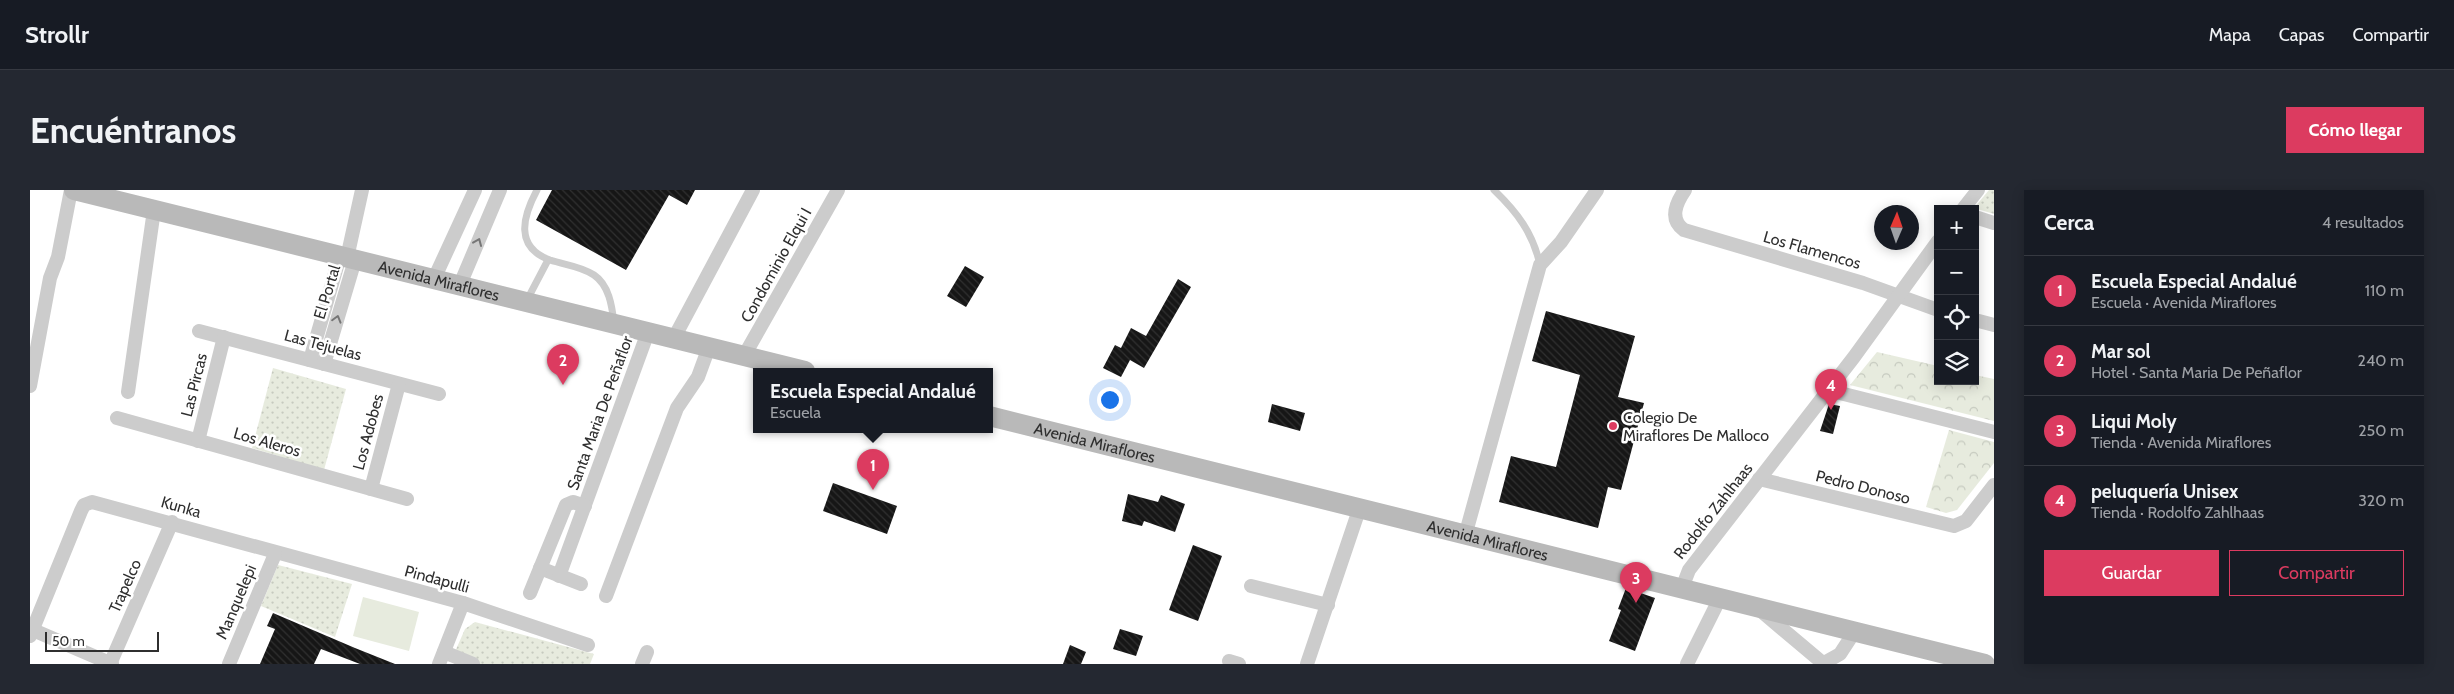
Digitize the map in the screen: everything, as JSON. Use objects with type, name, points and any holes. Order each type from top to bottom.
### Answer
[{"type":"main road","name":"Avenida Miraflores","points":[[73,190],[793,368]]},
{"type":"main road","name":"Avenida Miraflores","points":[[993,417],[1360,507],[1464,536],[1682,588],[1985,664]]},
{"type":"street","points":[[30,386],[50,278],[58,257],[73,190]]},
{"type":"street","points":[[347,258],[362,190]]},
{"type":"street","points":[[434,279],[475,190]]},
{"type":"street","points":[[459,286],[500,190]]},
{"type":"street","points":[[674,338],[753,190]]},
{"type":"street","name":"Condominio Elqui I","points":[[744,356],[838,190]]},
{"type":"street","points":[[1464,536],[1540,264],[1561,242],[1597,190]]},
{"type":"street","name":"Los Flamencos","points":[[1685,190],[1676,207],[1678,224],[1690,233],[1863,283],[1934,309]]},
{"type":"street","points":[[1965,205],[1971,192]]},
{"type":"street","points":[[128,392],[154,210]]},
{"type":"street","points":[[1979,218],[1994,222]]},
{"type":"street","name":"Rodolfo Zahlhaas","points":[[1682,588],[1689,570],[1828,390],[1934,247]]},
{"type":"street","name":"El Portal","points":[[310,360],[347,258]]},
{"type":"street","name":"El Portal","points":[[324,364],[347,258]]},
{"type":"street","points":[[1979,321],[1994,325]]},
{"type":"street","name":"Las Tejuelas","points":[[198,330],[439,394]]},
{"type":"street","name":"Santa Maria De Peñaflor","points":[[560,576],[648,332]]},
{"type":"street","name":"Las Pircas","points":[[198,441],[224,337]]},
{"type":"street","points":[[606,596],[677,408],[698,377],[710,347]]},
{"type":"street","name":"Los Adobes","points":[[371,489],[399,384]]},
{"type":"street","points":[[1828,390],[1994,432]]},
{"type":"street","name":"Los Aleros","points":[[117,418],[407,499]]},
{"type":"street","name":"Pedro Donoso","points":[[1759,479],[1944,525],[1959,526],[1969,518],[1994,485]]},
{"type":"street","name":"Kunka","points":[[31,633],[81,511],[88,503],[98,502],[172,522],[275,554]]},
{"type":"street","name":"Santa Maria De Peñaflor","points":[[530,593],[566,505],[573,502],[585,506]]},
{"type":"street","points":[[1307,664],[1360,507]]},
{"type":"street","name":"Trapelco","points":[[111,664],[172,522]]},
{"type":"street","name":"Pindapulli","points":[[275,554],[463,603],[588,644]]},
{"type":"street","name":"Manquelepi","points":[[229,664],[275,554]]},
{"type":"street","points":[[540,568],[581,584]]},
{"type":"street","points":[[1251,586],[1328,605]]},
{"type":"street","points":[[1687,664],[1720,598]]},
{"type":"street","points":[[463,603],[442,658],[473,664]]},
{"type":"street","points":[[1756,607],[1823,664],[1840,654],[1855,631]]},
{"type":"street","points":[[31,633],[111,664]]},
{"type":"lane","points":[[537,190],[528,207],[524,222],[524,232],[534,249],[548,260],[583,269],[595,275],[605,287],[612,304],[614,324]]},
{"type":"lane","points":[[1494,190],[1518,215],[1529,231],[1536,247],[1540,264]]},
{"type":"lane","points":[[526,302],[548,260]]},
{"type":"green space","points":[[1989,190],[1994,190],[1994,214],[1979,210],[1979,205],[1976,205]]},
{"type":"green space","points":[[1877,352],[1934,365],[1934,385],[1979,385],[1979,376],[1994,379],[1994,421],[1850,385]]},
{"type":"green space","points":[[273,368],[346,389],[324,470],[252,448]]},
{"type":"green space","points":[[1949,430],[1994,442],[1994,463],[1957,510],[1946,513],[1926,507]]},
{"type":"green space","points":[[278,565],[352,584],[335,637],[261,606]]},
{"type":"green space","points":[[363,597],[419,612],[409,651],[353,636]]},
{"type":"green space","points":[[475,622],[594,654],[590,664],[479,664],[454,654],[465,629]]},
{"type":"building","points":[[552,190],[695,190],[687,205],[669,195],[626,270],[536,220]]},
{"type":"building","points":[[965,266],[984,277],[966,307],[947,296]]},
{"type":"building","points":[[1178,279],[1191,287],[1144,368],[1130,360],[1121,377],[1103,368],[1115,345],[1121,348],[1131,328],[1146,336]]},
{"type":"building","points":[[1546,311],[1635,336],[1618,397],[1644,403],[1621,490],[1608,487],[1598,528],[1499,502],[1511,456],[1556,467],[1580,375],[1532,361]]},
{"type":"building","points":[[1272,404],[1305,413],[1300,431],[1268,422]]},
{"type":"building","points":[[1829,404],[1840,406],[1833,434],[1820,431]]},
{"type":"building","points":[[833,483],[897,506],[887,534],[823,511]]},
{"type":"building","points":[[1128,494],[1158,502],[1161,495],[1185,504],[1175,532],[1144,521],[1142,526],[1122,521]]},
{"type":"building","points":[[1193,545],[1222,556],[1198,621],[1169,610]]},
{"type":"building","points":[[1626,588],[1655,598],[1635,651],[1609,641],[1621,610],[1618,609]]},
{"type":"building","points":[[273,613],[395,664],[360,664],[321,649],[314,664],[260,664],[275,629],[267,626]]},
{"type":"building","points":[[1120,629],[1143,636],[1136,656],[1113,649]]},
{"type":"building","points":[[1070,645],[1086,652],[1081,664],[1063,664]]},
{"type":"place","name":"Mar sol","points":[[563,385]]},
{"type":"place","name":"peluquería Unisex","points":[[1831,410]]},
{"type":"place","name":"Colegio De Miraflores De Malloco","points":[[1613,426]]},
{"type":"place","name":"Escuela Especial Andalué","points":[[873,490]]},
{"type":"place","name":"Liqui Moly","points":[[1636,603]]}]
